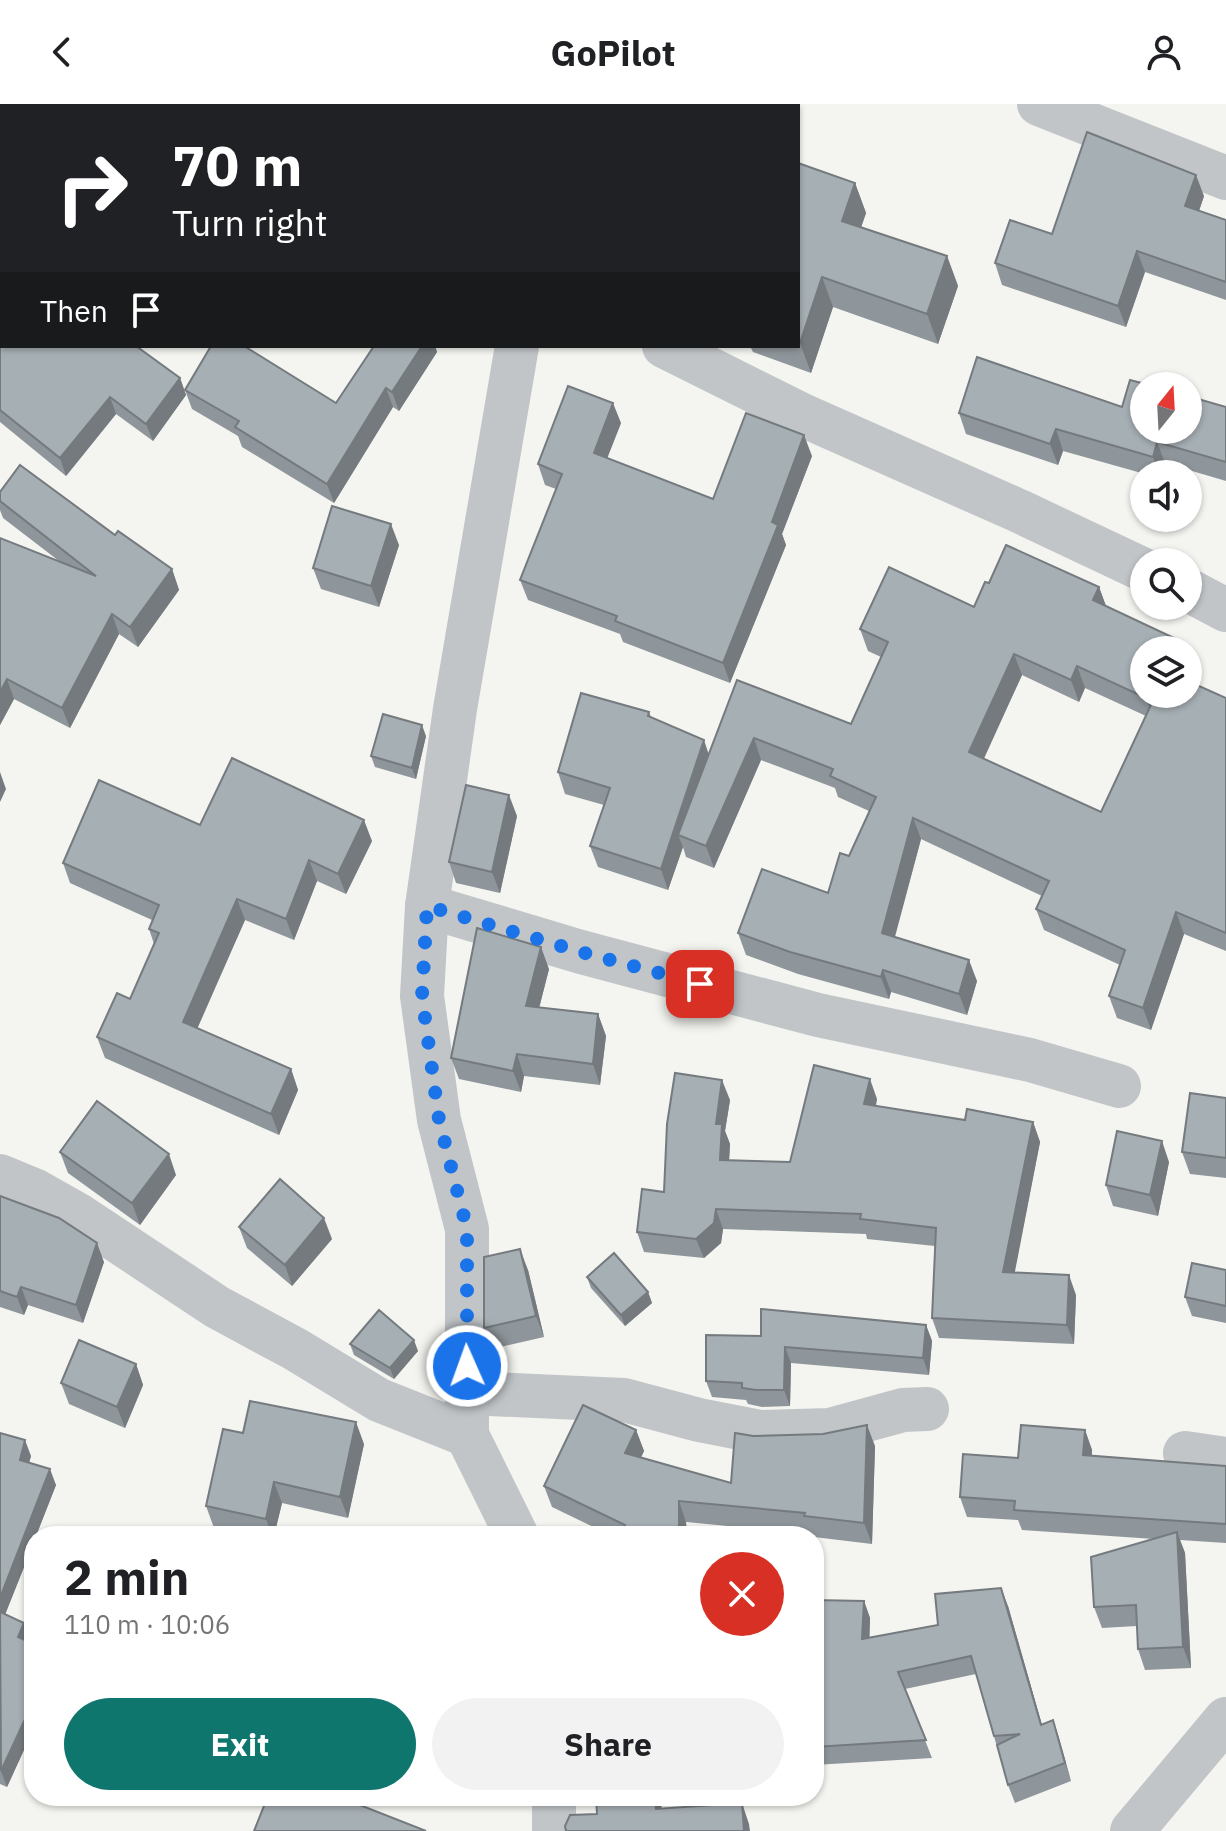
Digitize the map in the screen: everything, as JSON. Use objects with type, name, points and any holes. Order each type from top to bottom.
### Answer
[{"type":"street","points":[[1039,104],[1226,178]]},
{"type":"street","points":[[512,1526],[467,1435],[467,1229],[439,1120],[422,996],[427,906],[455,709],[517,348]]},
{"type":"street","points":[[668,348],[800,414],[1130,564]]},
{"type":"street","points":[[1202,597],[1226,610]]},
{"type":"street","points":[[427,906],[581,952],[804,1011],[1030,1060],[1119,1086]]},
{"type":"street","points":[[0,1176],[34,1190],[80,1216],[217,1307],[295,1349],[379,1400],[467,1435]]},
{"type":"street","points":[[468,1393],[624,1400],[760,1432],[830,1430],[903,1410],[927,1409]]},
{"type":"street","points":[[1132,1831],[1226,1719]]},
{"type":"street","points":[[554,1806],[554,1831]]},
{"type":"building","points":[[1087,132],[1196,175],[1185,206],[1226,220],[1226,282],[1137,251],[1118,306],[995,263],[1010,220],[1052,234]]},
{"type":"building","points":[[800,164],[855,183],[842,221],[947,256],[927,314],[822,277],[800,343]]},
{"type":"building","points":[[0,348],[139,348],[180,378],[146,424],[110,397],[60,458],[0,410]]},
{"type":"building","points":[[210,348],[247,348],[336,403],[373,348],[421,348],[392,392],[386,388],[327,484],[235,427],[239,421],[185,390]]},
{"type":"building","points":[[977,357],[1122,407],[1130,380],[1130,444],[1156,444],[1153,457],[1056,429],[1050,444],[959,413]]},
{"type":"building","points":[[568,386],[613,403],[594,453],[713,499],[746,413],[804,435],[772,522],[778,525],[723,663],[615,621],[617,616],[520,580],[562,474],[538,464]]},
{"type":"building","points":[[1202,400],[1226,407],[1226,462],[1164,444],[1202,444]]},
{"type":"building","points":[[20,465],[115,535],[118,531],[172,569],[130,627],[112,614],[62,708],[7,679],[0,692],[0,538],[96,576],[0,501],[0,492]]},
{"type":"building","points":[[332,506],[391,524],[371,586],[313,568]]},
{"type":"building","points":[[1006,545],[1099,587],[1093,600],[1170,636],[1130,636],[1130,691],[1077,666],[1071,680],[1014,654],[969,752],[1101,812],[1149,708],[1202,708],[1202,687],[1226,698],[1226,933],[1176,912],[1143,1008],[1109,996],[1125,950],[1036,909],[1049,881],[913,818],[882,933],[969,960],[959,994],[883,970],[881,977],[790,952],[738,933],[762,869],[828,893],[840,853],[849,856],[876,797],[830,776],[833,769],[754,738],[706,846],[678,835],[737,680],[851,724],[888,642],[860,629],[889,567],[974,607],[985,582],[989,583]]},
{"type":"building","points":[[581,693],[649,712],[648,716],[704,740],[661,869],[590,846],[610,788],[558,772]]},
{"type":"building","points":[[383,714],[422,725],[412,768],[371,756]]},
{"type":"building","points":[[232,758],[364,820],[338,874],[309,860],[286,919],[237,899],[183,1022],[291,1069],[271,1114],[97,1037],[117,993],[130,999],[159,933],[149,929],[159,905],[63,863],[99,780],[200,825]]},
{"type":"building","points":[[466,785],[509,795],[492,872],[449,862]]},
{"type":"building","points":[[477,928],[541,947],[526,1006],[598,1014],[593,1064],[517,1054],[513,1071],[451,1058]]},
{"type":"building","points":[[814,1065],[870,1079],[864,1104],[965,1120],[967,1109],[1033,1122],[1003,1272],[1069,1275],[1067,1325],[932,1318],[936,1228],[860,1219],[861,1214],[716,1209],[714,1223],[696,1239],[637,1232],[642,1189],[664,1192],[667,1124],[675,1073],[722,1080],[716,1124],[722,1124],[720,1160],[790,1162]]},
{"type":"building","points":[[1190,1093],[1226,1098],[1226,1158],[1182,1152]]},
{"type":"building","points":[[97,1101],[169,1154],[132,1203],[60,1152]]},
{"type":"building","points":[[1117,1131],[1162,1141],[1150,1195],[1106,1185]]},
{"type":"building","points":[[280,1179],[324,1218],[285,1265],[239,1227]]},
{"type":"building","points":[[0,1196],[59,1218],[97,1243],[76,1305],[21,1287],[17,1297],[0,1291]]},
{"type":"building","points":[[520,1249],[536,1316],[484,1328],[484,1257]]},
{"type":"building","points":[[614,1253],[648,1292],[621,1315],[587,1277]]},
{"type":"building","points":[[1192,1263],[1226,1270],[1226,1306],[1185,1297]]},
{"type":"building","points":[[761,1309],[926,1325],[923,1358],[785,1347],[784,1390],[756,1390],[742,1388],[742,1383],[706,1381],[706,1335],[761,1336]]},
{"type":"building","points":[[379,1310],[414,1340],[390,1368],[350,1344]]},
{"type":"building","points":[[79,1340],[136,1364],[117,1407],[61,1383]]},
{"type":"building","points":[[250,1401],[356,1422],[340,1497],[274,1482],[266,1519],[206,1506],[223,1429],[243,1433]]},
{"type":"building","points":[[583,1405],[636,1430],[625,1453],[731,1483],[735,1433],[753,1436],[823,1434],[867,1425],[864,1523],[804,1516],[805,1513],[679,1501],[679,1526],[625,1526],[544,1486]]},
{"type":"building","points":[[1021,1425],[1085,1430],[1083,1455],[1226,1466],[1226,1524],[1014,1510],[1015,1501],[960,1497],[963,1454],[1018,1458]]},
{"type":"building","points":[[0,1433],[25,1440],[20,1460],[50,1469],[28,1526],[24,1526],[24,1536],[0,1598]]},
{"type":"building","points":[[1177,1532],[1183,1647],[1138,1649],[1136,1605],[1094,1607],[1091,1557]]},
{"type":"building","points":[[1001,1588],[1041,1725],[1053,1720],[1065,1763],[1008,1785],[997,1745],[1020,1734],[994,1736],[971,1656],[898,1672],[926,1740],[824,1746],[824,1600],[864,1601],[862,1639],[938,1625],[935,1594]]},
{"type":"building","points":[[0,1612],[24,1623],[18,1637],[24,1640],[24,1721],[1,1771]]},
{"type":"building","points":[[264,1806],[362,1806],[426,1831],[254,1831]]},
{"type":"building","points":[[597,1806],[656,1806],[656,1809],[742,1806],[744,1831],[566,1831],[570,1815],[597,1814]]},
{"type":"route","points":[[467,1366],[467,1229],[439,1120],[422,996],[427,906],[700,984]]}]
